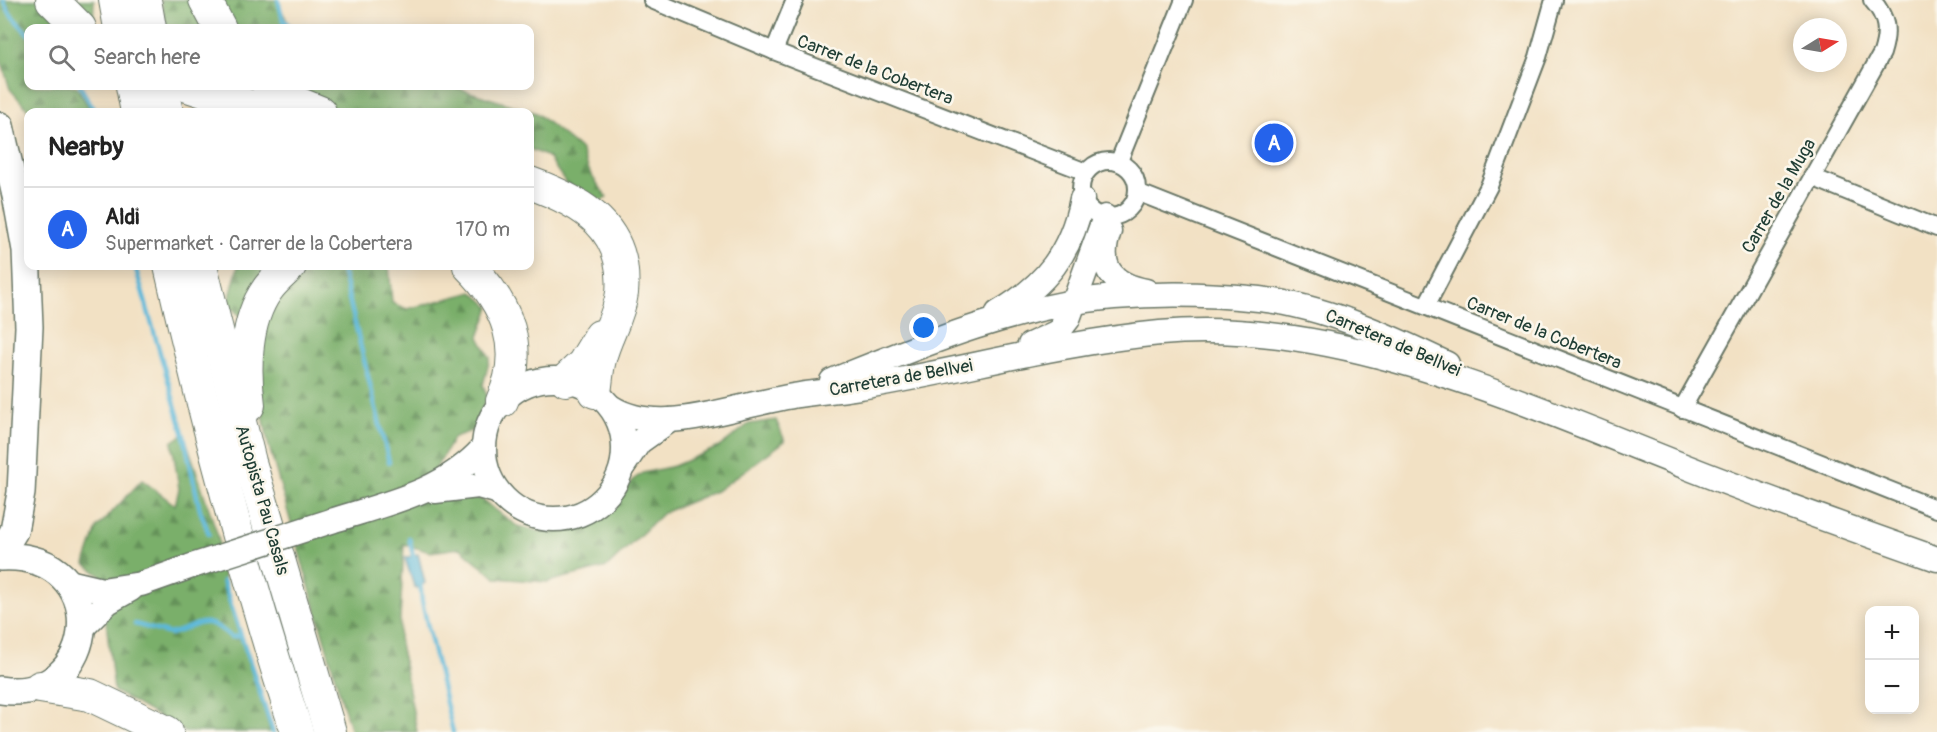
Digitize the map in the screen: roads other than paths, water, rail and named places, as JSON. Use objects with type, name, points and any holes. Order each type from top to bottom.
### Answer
[{"type":"highway","points":[[115,0],[119,24]]},
{"type":"highway","points":[[145,0],[149,24]]},
{"type":"highway","points":[[205,0],[218,24]]},
{"type":"highway","points":[[133,90],[136,108]]},
{"type":"highway","points":[[162,90],[166,108]]},
{"type":"highway","points":[[200,90],[256,108]]},
{"type":"highway","points":[[273,90],[283,97],[310,108]]},
{"type":"highway","points":[[534,185],[574,201],[593,214],[609,233],[617,250],[622,293],[600,359],[603,399]]},
{"type":"highway","points":[[534,204],[566,205],[588,219],[608,249],[613,269],[614,294],[603,330],[583,364],[566,380]]},
{"type":"highway","name":"Autopista Pau Casals","points":[[171,270],[251,584],[297,732]]},
{"type":"highway","name":"Autopista Pau Casals","points":[[202,270],[250,462],[330,732]]},
{"type":"highway","points":[[250,462],[253,435],[246,369],[249,332],[266,290],[286,270]]},
{"type":"highway","points":[[472,270],[495,297],[511,336],[514,361],[511,382],[502,401]]},
{"type":"highway","points":[[40,687],[90,695],[167,732]]},
{"type":"main road","points":[[0,126],[17,200],[24,251]]},
{"type":"main road","points":[[975,327],[1015,303],[1040,283],[1060,258],[1076,230],[1082,199]]},
{"type":"main road","points":[[1111,216],[1104,255],[1112,275],[1126,287],[1181,295]]},
{"type":"main road","points":[[945,370],[973,356],[1036,344],[1058,332],[1068,319],[1111,216]]},
{"type":"main road","points":[[0,690],[26,691],[40,687],[65,669],[74,657],[82,628],[79,604],[68,582],[56,570],[42,562],[21,556],[0,555],[14,531],[21,493],[27,403],[29,287],[27,270]]},
{"type":"main road","name":"Carretera de Bellvei","points":[[798,395],[975,327],[1073,303],[1113,297],[1181,295],[1260,299],[1314,311],[1416,349],[1530,405]]},
{"type":"main road","name":"Carretera de Bellvei","points":[[603,399],[627,417],[670,420],[798,395],[853,388],[1107,339],[1202,330],[1250,331],[1342,348],[1399,362],[1530,405],[1740,489],[1937,559]]},
{"type":"main road","points":[[543,379],[566,380],[603,399],[624,436],[623,466],[610,493],[589,512],[552,521],[522,513],[496,491],[486,470],[483,448],[490,419],[502,401],[523,385],[543,379]]},
{"type":"main road","name":"Carretera de Bellvei","points":[[623,466],[639,442],[670,420]]},
{"type":"main road","points":[[418,494],[467,466],[483,448]]},
{"type":"main road","points":[[82,628],[108,602],[141,584],[192,566],[418,494],[478,486],[496,491]]},
{"type":"main road","points":[[21,493],[25,531],[42,562]]},
{"type":"main road","points":[[68,582],[102,590],[141,584]]},
{"type":"street","name":"Carrer de la Cobertera","points":[[652,0],[774,51],[1086,172]]},
{"type":"street","points":[[774,51],[795,0]]},
{"type":"street","points":[[1119,161],[1184,0]]},
{"type":"street","points":[[1426,306],[1489,186],[1538,57],[1554,0]]},
{"type":"street","name":"Carrer de la Muga","points":[[1682,409],[1873,70],[1885,43],[1886,23],[1883,14],[1872,0]]},
{"type":"street","points":[[1102,161],[1119,161],[1132,174],[1137,192],[1132,205],[1111,216],[1096,214],[1082,199],[1082,181],[1086,172],[1102,161]]},
{"type":"street","points":[[1812,177],[1937,228]]},
{"type":"street","name":"Carrer de la Cobertera","points":[[1137,192],[1937,509]]},
{"type":"water","points":[[418,554],[425,583],[417,588],[414,586],[405,558]]},
{"type":"waterway","points":[[3,0],[11,15],[24,30]]},
{"type":"waterway","points":[[278,0],[284,24]]},
{"type":"waterway","points":[[284,20],[288,24]]},
{"type":"waterway","points":[[82,90],[93,108]]},
{"type":"waterway","points":[[136,270],[184,436],[200,510],[209,534]]},
{"type":"waterway","points":[[342,270],[389,462]]},
{"type":"waterway","points":[[409,538],[414,559]]},
{"type":"waterway","points":[[223,581],[273,732]]},
{"type":"waterway","points":[[420,581],[422,602],[453,732]]},
{"type":"waterway","points":[[135,624],[170,634],[208,623],[222,629],[231,637],[241,636]]},
{"type":"place","name":"Aldi","points":[[1274,143]]}]
